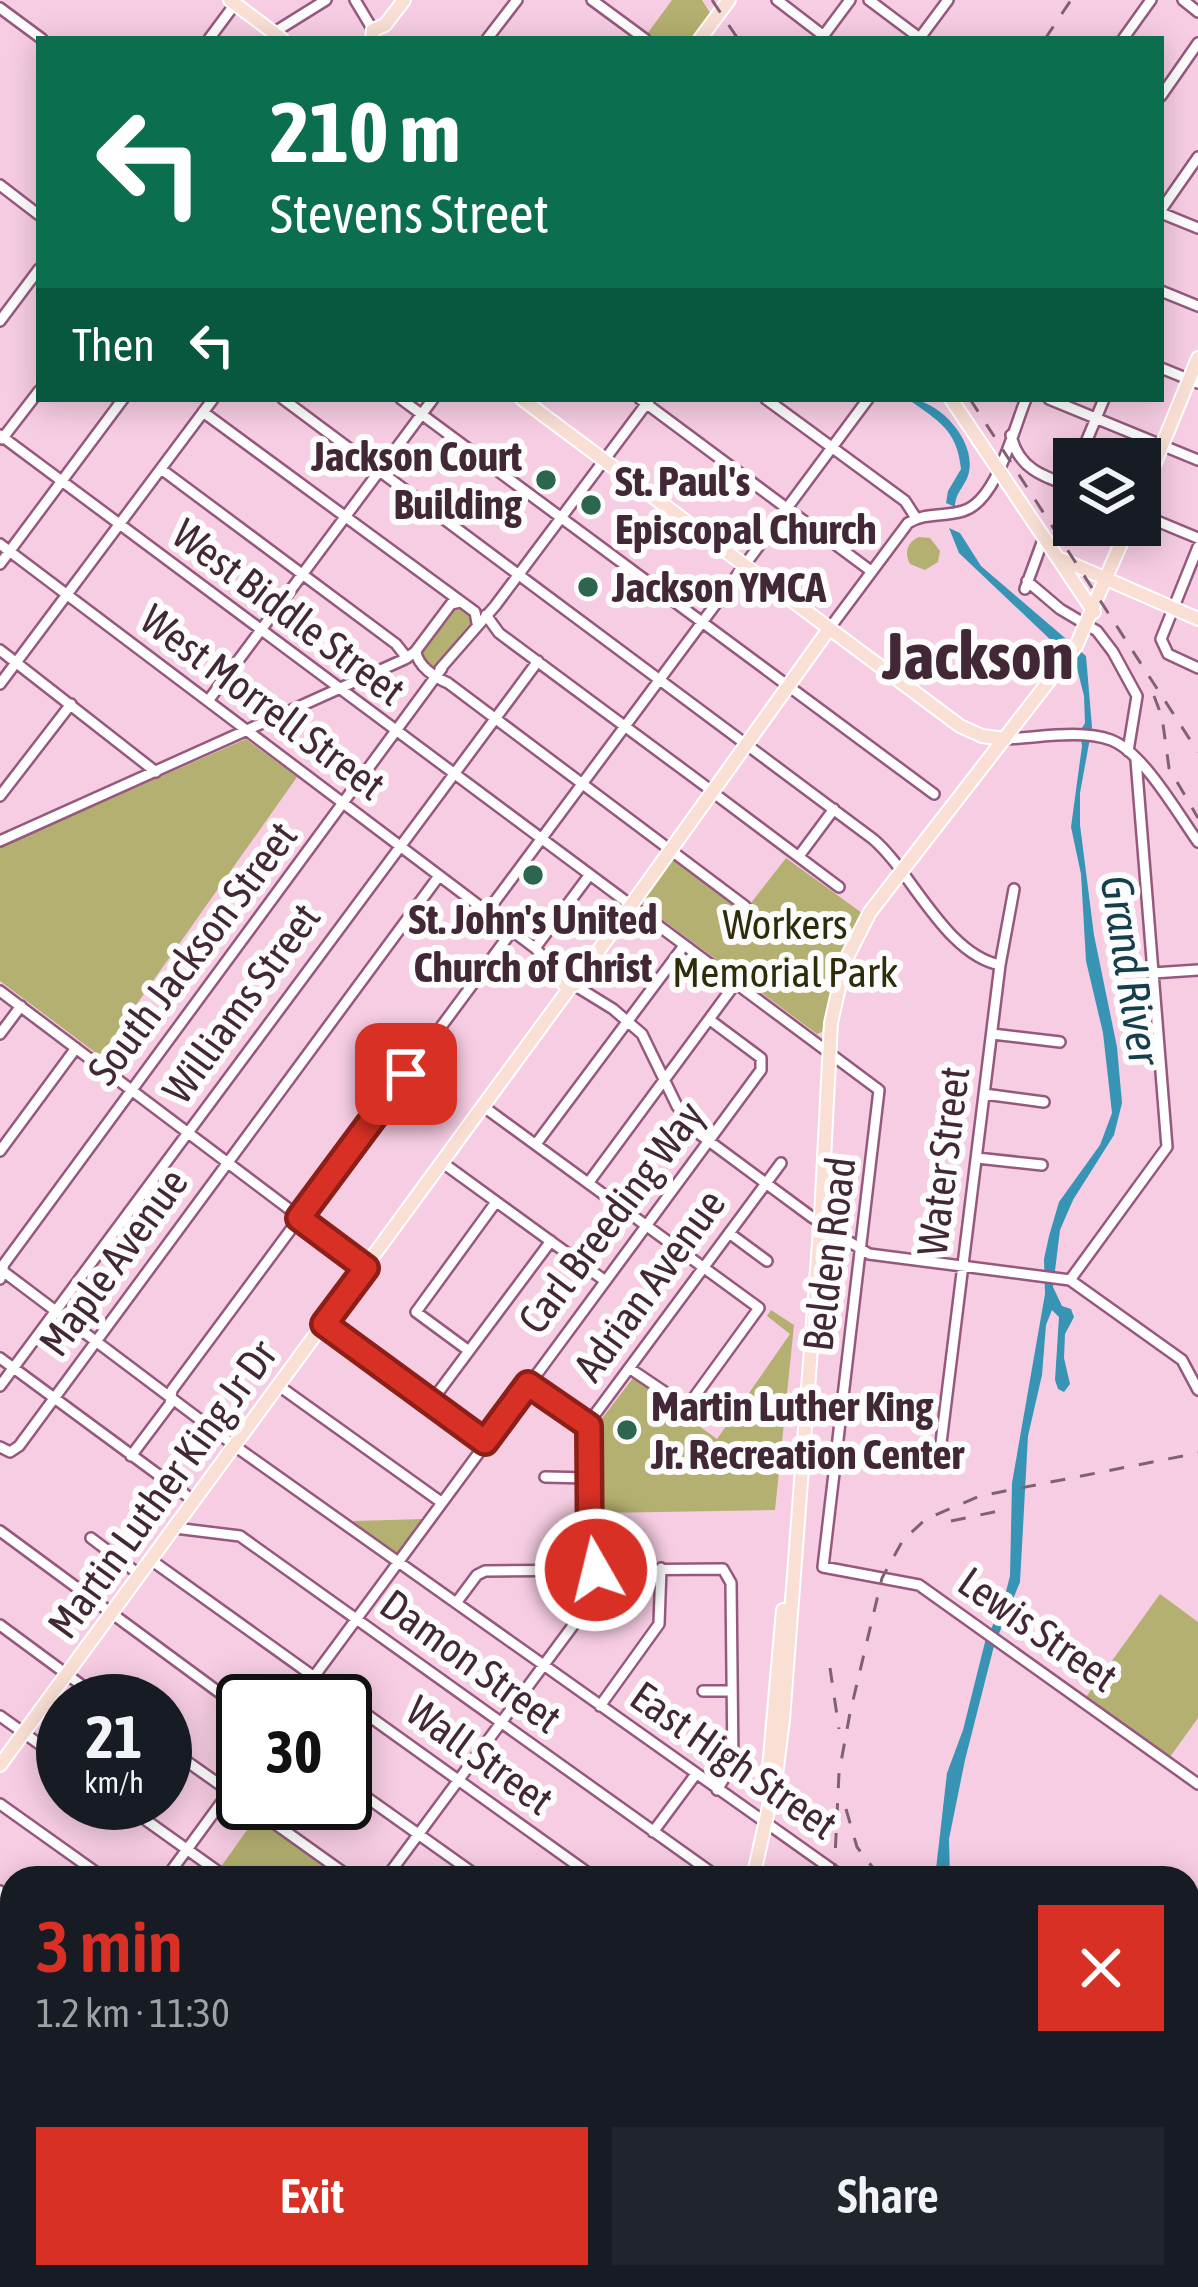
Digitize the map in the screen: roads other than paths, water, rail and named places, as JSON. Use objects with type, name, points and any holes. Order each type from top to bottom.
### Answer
[{"type":"main road","points":[[373,34],[404,0]]},
{"type":"main road","points":[[702,36],[729,0]]},
{"type":"main road","points":[[233,2],[278,36]]},
{"type":"main road","points":[[1162,446],[1194,381],[1198,358]]},
{"type":"main road","points":[[526,402],[960,726],[1005,739]]},
{"type":"main road","points":[[953,402],[1094,612]]},
{"type":"main road","points":[[755,1866],[783,1720],[831,1079],[829,1054],[834,1003],[848,952],[870,912],[1076,646],[1121,546]]},
{"type":"main road","points":[[1062,559],[1198,619]]},
{"type":"main road","name":"Martin Luther King Jr Dr","points":[[67,1674],[548,1020],[571,977],[716,794],[746,743],[829,629]]},
{"type":"main road","name":"Martin Luther King Jr Dr","points":[[0,1765],[36,1716]]},
{"type":"street","points":[[278,36],[326,0]]},
{"type":"street","points":[[355,0],[373,34]]},
{"type":"street","points":[[489,36],[517,0]]},
{"type":"street","points":[[592,0],[641,36]]},
{"type":"street","points":[[777,0],[821,36]]},
{"type":"street","points":[[823,36],[850,0]]},
{"type":"street","points":[[868,0],[916,36]]},
{"type":"street","points":[[922,36],[948,0]]},
{"type":"street","points":[[1125,36],[1151,0]]},
{"type":"street","points":[[1183,0],[1198,11]]},
{"type":"street","points":[[211,36],[233,2]]},
{"type":"street","points":[[0,8],[38,36]]},
{"type":"street","points":[[1164,91],[1198,43]]},
{"type":"street","points":[[1164,208],[1198,157]]},
{"type":"street","points":[[0,185],[36,212]]},
{"type":"street","points":[[0,207],[10,193]]},
{"type":"street","points":[[1164,213],[1198,228]]},
{"type":"street","points":[[0,321],[36,272]]},
{"type":"street","points":[[1164,292],[1198,306]]},
{"type":"street","points":[[1164,369],[1194,381]]},
{"type":"street","points":[[1,439],[36,395]]},
{"type":"street","points":[[0,564],[5,547],[62,482],[121,402]]},
{"type":"street","points":[[0,684],[211,402]]},
{"type":"street","points":[[287,402],[878,842],[934,916],[987,962],[1000,965]]},
{"type":"street","points":[[405,402],[934,794]]},
{"type":"street","points":[[208,701],[431,402]]},
{"type":"street","name":"South Jackson Street","points":[[1,1272],[397,734],[480,613],[518,574],[644,402]]},
{"type":"street","points":[[648,402],[871,571]]},
{"type":"street","points":[[770,402],[905,501],[916,518],[973,507],[987,494],[1025,402]]},
{"type":"street","points":[[487,912],[866,402]]},
{"type":"street","points":[[1056,402],[1198,460]]},
{"type":"street","points":[[1088,438],[1103,402]]},
{"type":"street","points":[[203,412],[454,600],[480,613],[839,886]]},
{"type":"street","points":[[1011,435],[1016,453],[1029,469],[1053,479]]},
{"type":"street","name":"West Biddle Street","points":[[1,439],[881,1093]]},
{"type":"street","points":[[161,469],[398,646],[404,659],[442,668]]},
{"type":"street","name":"Martin Luther King Jr Dr","points":[[829,629],[902,528],[916,518]]},
{"type":"street","points":[[1161,523],[1198,538]]},
{"type":"street","points":[[1043,540],[1026,585],[1104,639],[1137,696],[1132,756],[1166,1151],[1070,1280]]},
{"type":"street","name":"West Morrell Street","points":[[5,547],[627,1020],[646,1040],[684,1116],[708,1142],[862,1252]]},
{"type":"street","points":[[1198,547],[1162,634],[1163,646],[1172,657],[1198,668]]},
{"type":"street","points":[[0,841],[404,659],[454,600]]},
{"type":"street","points":[[417,649],[436,680],[448,683],[495,717],[745,906]]},
{"type":"street","points":[[0,650],[156,772]]},
{"type":"street","name":"Williams Street","points":[[0,1386],[538,661]]},
{"type":"street","points":[[0,796],[71,704]]},
{"type":"street","points":[[1005,739],[1077,736],[1113,741],[1132,756],[1198,842]]},
{"type":"street","points":[[799,856],[834,809]]},
{"type":"street","name":"Maple Avenue","points":[[5,1450],[54,1398],[440,876]]},
{"type":"street","points":[[538,951],[588,877]]},
{"type":"street","name":"Water Street","points":[[941,1443],[1000,965],[1014,889]]},
{"type":"street","points":[[130,1456],[512,931]]},
{"type":"street","points":[[536,1144],[683,947]]},
{"type":"street","points":[[1153,973],[1198,970]]},
{"type":"street","points":[[589,1182],[735,984]]},
{"type":"street","points":[[0,991],[366,1268]]},
{"type":"street","points":[[0,1034],[21,1006]]},
{"type":"street","name":"Carl Breeding Way","points":[[316,1674],[764,1063],[710,1020]]},
{"type":"street","points":[[992,1034],[1060,1042]]},
{"type":"street","points":[[0,1150],[76,1048]]},
{"type":"street","name":"Belden Road","points":[[823,1567],[881,1093]]},
{"type":"street","points":[[984,1094],[1044,1102]]},
{"type":"street","points":[[484,1107],[760,1308],[685,1407],[629,1368]]},
{"type":"street","points":[[976,1157],[1042,1165]]},
{"type":"street","points":[[443,1162],[604,1280]]},
{"type":"street","name":"Adrian Avenue","points":[[589,1426],[781,1163]]},
{"type":"street","points":[[470,1351],[416,1312],[496,1202]]},
{"type":"street","points":[[729,1233],[767,1261]]},
{"type":"street","points":[[431,1402],[551,1240]]},
{"type":"street","points":[[862,1252],[1070,1280],[1183,1360],[1198,1390]]},
{"type":"street","name":"East High Street","points":[[1,1272],[234,1445],[826,1866]]},
{"type":"street","points":[[324,1324],[485,1442]]},
{"type":"street","points":[[0,1358],[194,1501]]},
{"type":"street","points":[[395,1866],[586,1608],[589,1426],[528,1384]]},
{"type":"street","points":[[279,1386],[441,1502]]},
{"type":"street","points":[[545,1477],[589,1478]]},
{"type":"street","name":"Damon Street","points":[[175,1528],[240,1536],[702,1866]]},
{"type":"street","points":[[0,1531],[216,1691]]},
{"type":"street","points":[[91,1538],[140,1575]]},
{"type":"street","name":"Wall Street","points":[[151,1560],[310,1674]]},
{"type":"street","points":[[456,1603],[485,1570],[715,1567],[728,1574],[734,1764],[717,1790]]},
{"type":"street","name":"Lewis Street","points":[[823,1567],[911,1582],[1198,1784]]},
{"type":"street","points":[[600,1706],[660,1621],[661,1568]]},
{"type":"street","points":[[0,1625],[65,1674]]},
{"type":"street","points":[[703,1691],[732,1690]]},
{"type":"street","points":[[0,1716],[36,1742]]},
{"type":"street","name":"Wall Street","points":[[372,1718],[578,1866]]},
{"type":"street","points":[[653,1832],[696,1774]]},
{"type":"street","points":[[372,1801],[463,1866]]},
{"type":"street","points":[[0,1804],[87,1866]]},
{"type":"street","points":[[175,1866],[216,1810]]},
{"type":"street","points":[[160,1830],[210,1866]]},
{"type":"street","points":[[283,1830],[334,1866]]},
{"type":"water","points":[[912,402],[922,402],[942,414],[967,447],[969,472],[955,507],[946,503],[961,469],[959,455],[944,427]]},
{"type":"water","name":"Grand River","points":[[949,528],[960,533],[981,566],[1086,656],[1092,727],[1080,793],[1080,825],[1122,1103],[1114,1135],[1060,1230],[1053,1287],[1074,1317],[1065,1334],[1070,1384],[1064,1392],[1055,1380],[1059,1317],[1052,1310],[1028,1436],[1020,1582],[994,1646],[965,1760],[949,1839],[950,1866],[936,1866],[947,1773],[985,1642],[1010,1576],[1012,1483],[1045,1294],[1049,1236],[1059,1202],[1100,1145],[1112,1113],[1103,1033],[1086,961],[1081,874],[1071,827],[1080,731],[1085,723],[1076,664],[959,553]]},
{"type":"railway","points":[[712,0],[736,36]]},
{"type":"railway","points":[[1047,36],[1071,0]]},
{"type":"railway","points":[[972,402],[1198,752]]},
{"type":"railway","points":[[1154,696],[1169,768],[1198,818]]},
{"type":"railway","points":[[835,1866],[839,1773],[850,1713],[882,1578],[903,1540],[926,1519],[980,1496],[1198,1453]]},
{"type":"railway","points":[[951,1521],[999,1511]]},
{"type":"railway","points":[[830,1668],[839,1729]]},
{"type":"railway","points":[[846,1809],[857,1847],[872,1866]]},
{"type":"place","name":"Jackson Court Building","points":[[546,480]]},
{"type":"place","name":"St. Paul's Episcopal Church","points":[[591,505]]},
{"type":"place","name":"Jackson YMCA","points":[[588,587]]},
{"type":"place","name":"St. John's United Church of Christ","points":[[533,875]]},
{"type":"place","name":"Martin Luther King Jr. Recreation Center","points":[[627,1430]]},
{"type":"district","name":"Jackson","points":[[978,656]]},
{"type":"park label","name":"Workers Memorial Park","points":[[785,948]]}]
